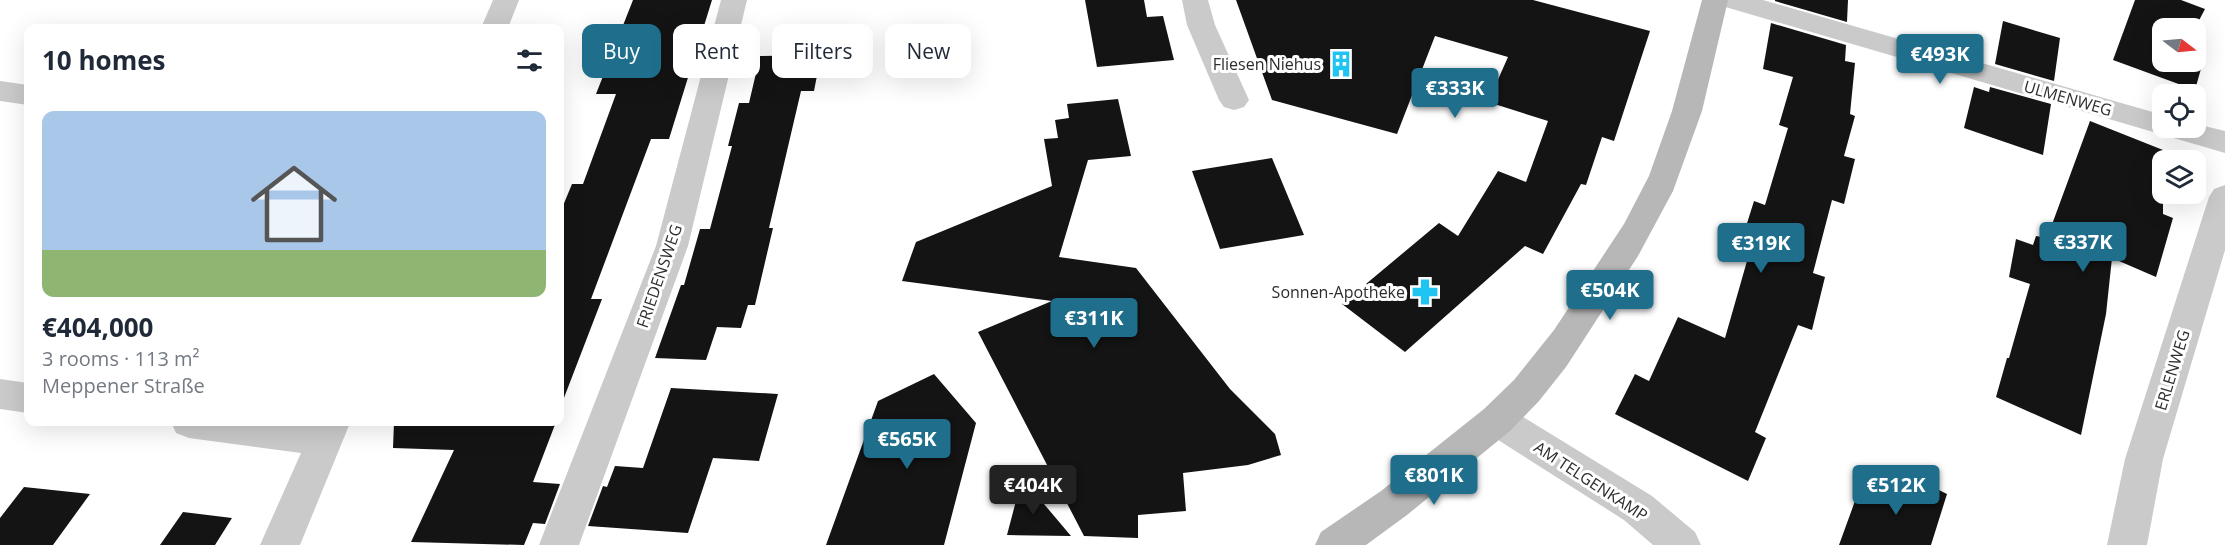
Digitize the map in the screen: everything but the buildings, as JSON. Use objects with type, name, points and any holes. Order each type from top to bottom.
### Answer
[{"type":"main road","points":[[1335,545],[1394,502],[1512,407],[1571,334],[1624,253],[1659,186],[1690,104],[1715,0]]},
{"type":"street","points":[[497,24],[506,0]]},
{"type":"street","name":"FRIEDENSWEG","points":[[559,545],[672,246],[734,0]]},
{"type":"street","points":[[1195,0],[1201,25],[1234,100]]},
{"type":"street","name":"ULMENWEG","points":[[1732,0],[2152,122]]},
{"type":"street","points":[[0,91],[24,94]]},
{"type":"street","points":[[2206,137],[2225,142]]},
{"type":"street","name":"ERLENWEG","points":[[2127,545],[2144,459],[2225,197]]},
{"type":"street","points":[[0,394],[24,397]]},
{"type":"street","name":"AM TELGENKAMP","points":[[1497,420],[1638,508],[1681,545]]},
{"type":"street","points":[[251,426],[329,431],[280,545]]},
{"type":"place","name":"Fliesen Niehus","points":[[1341,64]]},
{"type":"place","name":"Sonnen-Apotheke","points":[[1425,292]]}]
